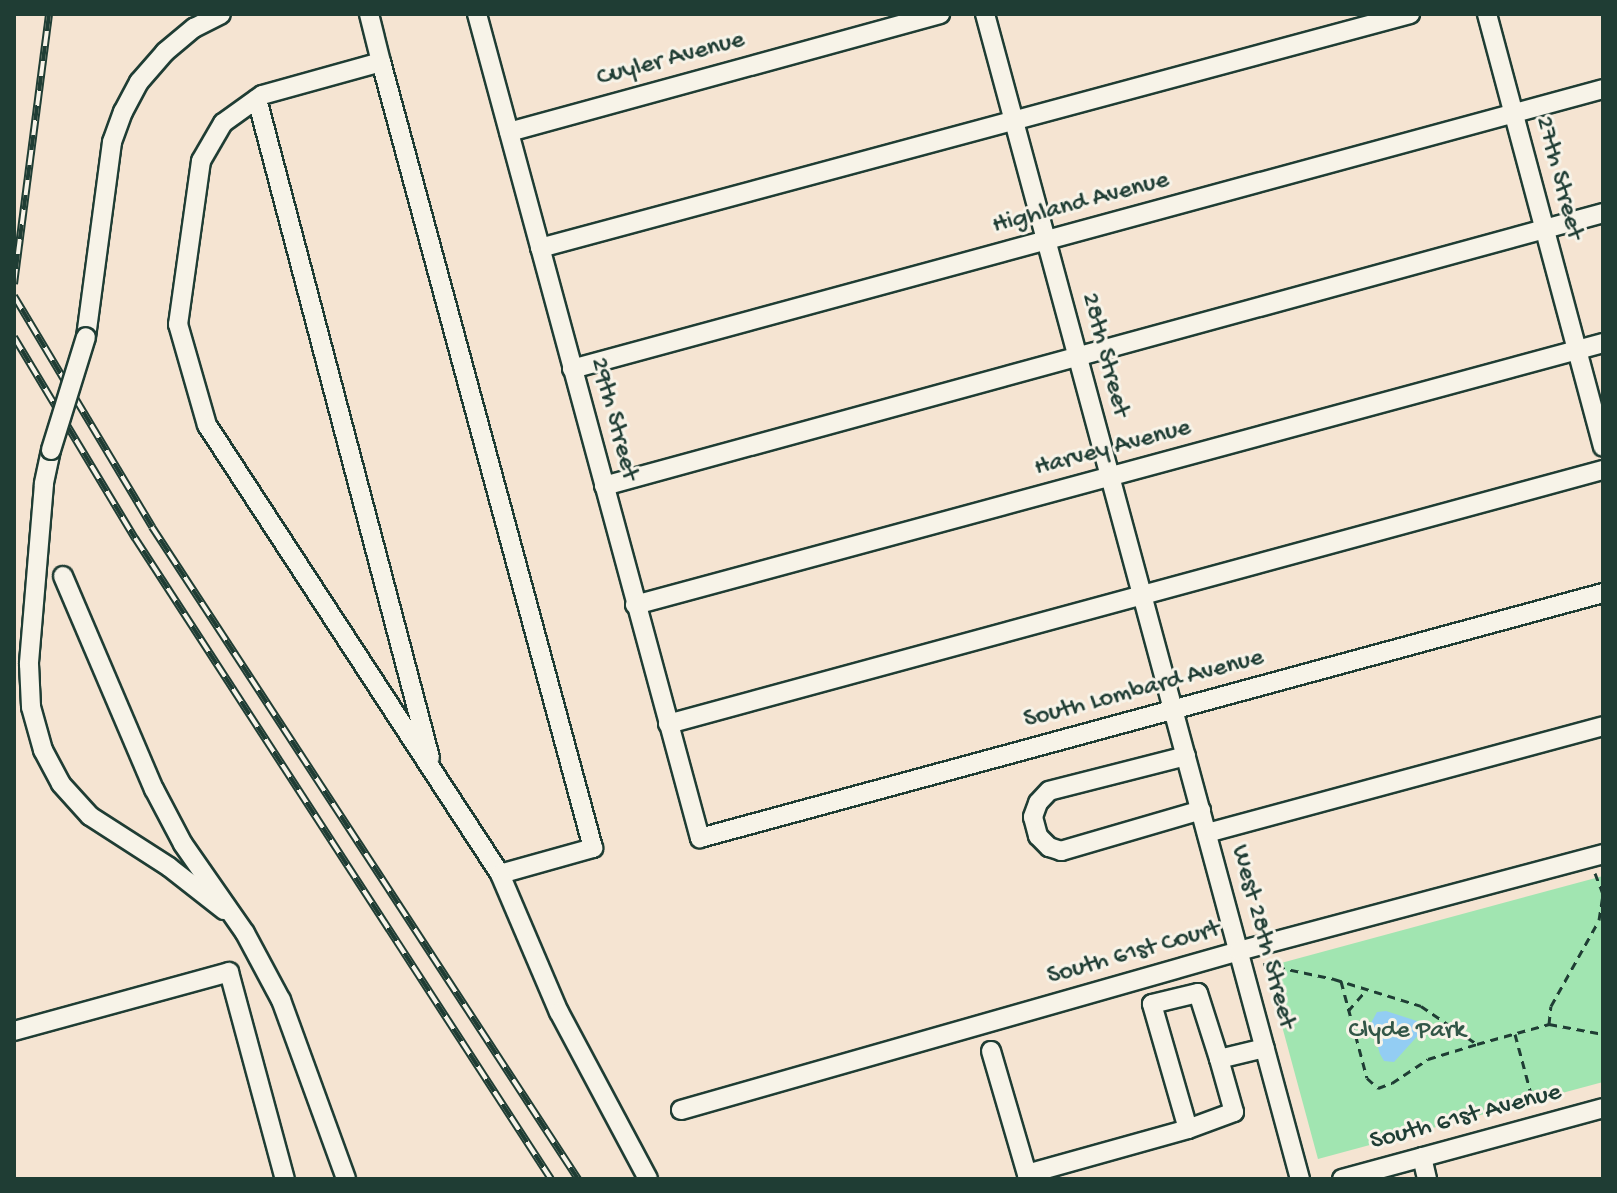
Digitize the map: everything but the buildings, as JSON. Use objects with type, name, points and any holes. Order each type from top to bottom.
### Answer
[{"type":"street","points":[[221,14],[194,28],[165,52],[139,82],[112,142],[86,337],[51,450],[44,484],[29,664],[31,707],[43,750],[61,784],[90,816],[200,889],[245,933]]},
{"type":"street","points":[[369,14],[593,848],[500,874]]},
{"type":"street","name":"29th Street","points":[[477,14],[700,838]]},
{"type":"street","name":"Cuyler Avenue","points":[[509,132],[940,14]]},
{"type":"street","name":"28th Street","points":[[985,14],[1174,709]]},
{"type":"street","points":[[540,248],[1410,14]]},
{"type":"street","name":"27th Street","points":[[1487,14],[1603,447]]},
{"type":"street","points":[[381,62],[257,99],[223,123],[201,161],[178,324],[207,425],[500,874],[559,1012],[648,1179]]},
{"type":"street","name":"Highland Avenue","points":[[572,369],[1603,89]]},
{"type":"street","points":[[257,99],[434,773]]},
{"type":"street","points":[[604,486],[1603,213]]},
{"type":"street","name":"Harvey Avenue","points":[[635,605],[1603,343]]},
{"type":"street","points":[[668,724],[1603,470]]},
{"type":"street","points":[[63,576],[154,789],[183,844],[245,933],[281,1000],[346,1179]]},
{"type":"street","name":"South Lombard Avenue","points":[[700,838],[1603,593]]},
{"type":"street","name":"West 28th Street","points":[[1174,709],[1300,1179]]},
{"type":"street","points":[[1207,833],[1603,726]]},
{"type":"street","points":[[1186,756],[1049,791],[1038,803],[1033,817],[1038,836],[1049,847],[1061,851],[1201,810]]},
{"type":"street","name":"South 61st Court","points":[[681,1110],[1239,951],[1603,854]]},
{"type":"street","points":[[14,1031],[229,972],[285,1179]]},
{"type":"street","points":[[991,1051],[1027,1176],[1188,1129],[1234,1112],[1198,993],[1152,1004],[1188,1129]]},
{"type":"street","points":[[1219,1059],[1265,1048]]},
{"type":"street","name":"South 61st Avenue","points":[[1342,1179],[1603,1108]]},
{"type":"street","points":[[1422,1157],[1427,1179]]},
{"type":"path","points":[[1549,1024],[1551,1006],[1599,920],[1603,894],[1595,873]]},
{"type":"path","points":[[1263,964],[1341,981],[1421,1006],[1477,1044]]},
{"type":"path","points":[[1341,981],[1367,1078],[1378,1088],[1392,1083],[1428,1059],[1549,1024],[1603,1034]]},
{"type":"path","points":[[1348,1011],[1367,989]]},
{"type":"path","points":[[1515,1034],[1533,1101]]},
{"type":"green space","name":"Clyde Park","points":[[1603,876],[1603,1082],[1318,1159],[1266,967]]},
{"type":"water","points":[[1386,1011],[1417,1021],[1422,1031],[1394,1062],[1384,1061],[1371,1023],[1377,1012]]},
{"type":"railway","points":[[14,284],[49,14]]},
{"type":"railway","points":[[14,296],[152,527],[578,1179]]},
{"type":"railway","points":[[14,337],[135,538],[551,1179]]}]
